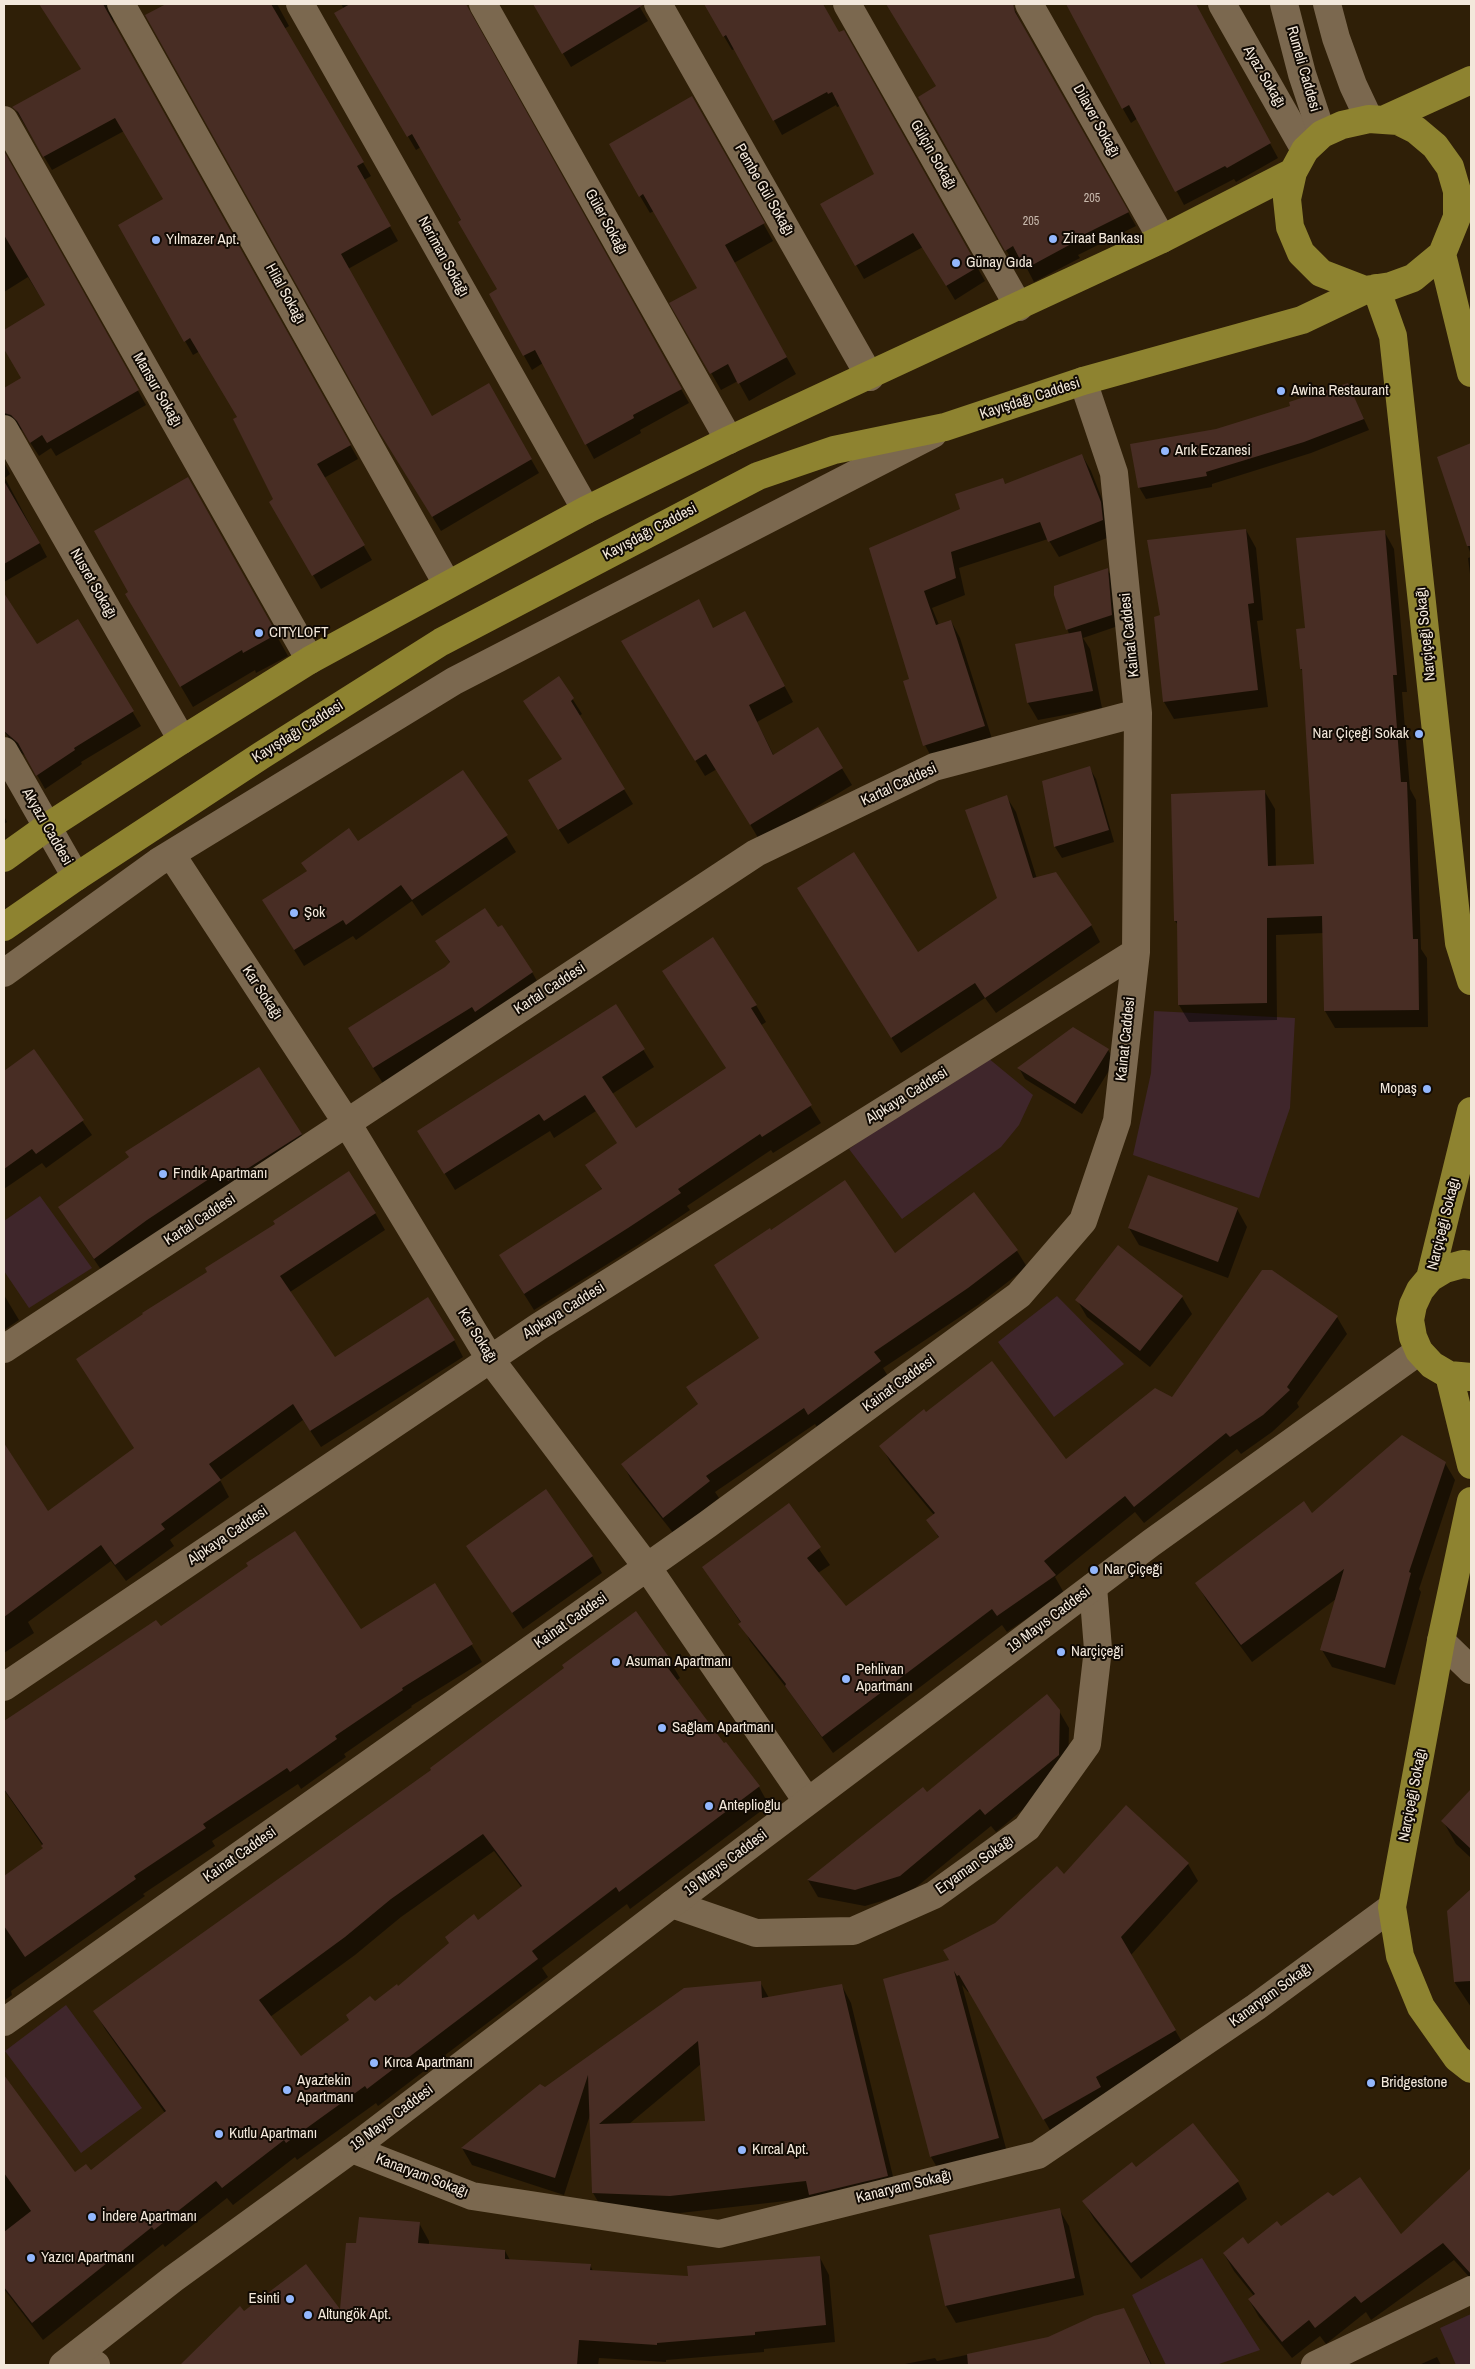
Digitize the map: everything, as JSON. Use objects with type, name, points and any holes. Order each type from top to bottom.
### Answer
[{"type":"main road","name":"Kayışdağı Caddesi","points":[[4,858],[47,827],[310,660],[586,510],[729,440],[870,377],[1162,239],[1307,152],[1342,125],[1376,119],[1471,80]]},
{"type":"main road","name":"Kayışdağı Caddesi","points":[[4,927],[262,754],[441,642],[758,476],[834,450],[945,427],[1083,381],[1302,320],[1370,289],[1413,278],[1454,241],[1457,191],[1450,167],[1435,146],[1416,130],[1398,121],[1376,119]]},
{"type":"main road","points":[[1307,152],[1287,199],[1290,227],[1301,253],[1320,272],[1370,289]]},
{"type":"main road","points":[[1454,241],[1471,373]]},
{"type":"main road","name":"Narçiçeği Sokağı","points":[[1370,289],[1393,336],[1459,943],[1471,981]]},
{"type":"main road","name":"Narçiçeği Sokağı","points":[[1430,1278],[1471,1111]]},
{"type":"main road","name":"Narçiçeği Sokağı","points":[[1471,1265],[1463,1264],[1445,1269],[1430,1278],[1420,1290],[1413,1305],[1410,1320],[1413,1337],[1419,1351],[1432,1365],[1460,1376],[1471,1465]]},
{"type":"main road","name":"Narçiçeği Sokağı","points":[[1471,1501],[1442,1641],[1392,1907],[1400,1956],[1421,2007],[1457,2058],[1471,2069]]},
{"type":"street","name":"Hilal Sokağı","points":[[120,4],[448,584]]},
{"type":"street","name":"Neriman Sokağı","points":[[300,4],[586,510]]},
{"type":"street","name":"Güler Sokağı","points":[[483,4],[729,440]]},
{"type":"street","name":"Pembe Gül Sokağı","points":[[658,4],[870,377]]},
{"type":"street","name":"Gülçin Sokağı","points":[[847,4],[1019,307]]},
{"type":"street","name":"Dilaver Sokağı","points":[[1030,4],[1162,239]]},
{"type":"street","name":"Ayaz Sokağı","points":[[1222,4],[1307,152]]},
{"type":"street","name":"Rumeli Caddesi","points":[[1284,4],[1302,74],[1307,152]]},
{"type":"street","points":[[1327,4],[1336,38],[1353,85],[1376,119]]},
{"type":"street","name":"Mansur Sokağı","points":[[4,120],[310,660]]},
{"type":"street","name":"Kainat Caddesi","points":[[4,2022],[648,1567],[1019,1295],[1083,1221],[1117,1121],[1136,952],[1138,713],[1114,473],[1083,381]]},
{"type":"street","points":[[4,973],[171,854],[454,682],[945,427]]},
{"type":"street","name":"Nusret Sokağı","points":[[4,429],[182,740]]},
{"type":"street","name":"Kartal Caddesi","points":[[4,1349],[756,853],[934,767],[1138,713]]},
{"type":"street","name":"Akyazı Caddesi","points":[[4,751],[76,877]]},
{"type":"street","name":"Kar Sokağı","points":[[171,854],[347,1123],[490,1359],[648,1567],[807,1801]]},
{"type":"street","name":"Alpkaya Caddesi","points":[[4,1687],[546,1322],[1136,952]]},
{"type":"street","name":"19 Mayıs Caddesi","points":[[79,2361],[173,2279],[352,2149],[807,1801],[1093,1587],[1419,1351]]},
{"type":"street","name":"Eryaman Sokağı","points":[[672,1904],[756,1933],[854,1931],[934,1895],[1027,1828],[1087,1744],[1098,1649],[1093,1587]]},
{"type":"street","points":[[1442,1641],[1471,1670]]},
{"type":"street","name":"Kanaryam Sokağı","points":[[352,2149],[472,2196],[719,2234],[934,2179],[1038,2155],[1256,2007],[1392,1907]]},
{"type":"street","points":[[1315,2365],[1471,2290]]},
{"type":"shaded area","points":[[1154,1011],[1295,1018],[1290,1108],[1259,1198],[1133,1155],[1151,1073]]},
{"type":"shaded area","points":[[982,1053],[1033,1095],[1019,1125],[1001,1147],[902,1219],[849,1149]]},
{"type":"shaded area","points":[[40,1196],[92,1268],[29,1308],[4,1271],[4,1221]]},
{"type":"shaded area","points":[[1057,1296],[1124,1364],[1054,1417],[998,1342]]},
{"type":"shaded area","points":[[66,2005],[142,2108],[81,2153],[5,2051]]},
{"type":"shaded area","points":[[1202,2258],[1260,2350],[1216,2365],[1166,2365],[1132,2295]]},
{"type":"shaded area","points":[[1471,2314],[1471,2365],[1456,2365],[1440,2328]]},
{"type":"building","points":[[39,4],[103,4],[351,445],[317,464],[365,545],[312,576],[269,502],[273,499],[233,419],[237,417],[190,338],[184,342],[118,225],[163,199],[115,118],[43,157],[18,112],[12,107],[81,69]]},
{"type":"building","points":[[166,4],[271,4],[364,162],[357,166],[391,226],[341,254],[432,416],[489,383],[532,459],[432,517],[378,430],[145,15]]},
{"type":"building","points":[[350,4],[466,4],[682,389],[633,415],[634,418],[585,445],[535,350],[523,356],[489,294],[497,289],[458,222],[461,220],[412,134],[407,137],[334,13]]},
{"type":"building","points":[[533,4],[642,4],[643,5],[562,54]]},
{"type":"building","points":[[704,4],[823,4],[839,32],[844,30],[978,267],[946,286],[913,233],[855,266],[820,204],[874,174],[832,92],[828,94],[827,92],[773,121],[726,35],[723,37]]},
{"type":"building","points":[[886,4],[1013,4],[1015,12],[1129,212],[1071,241],[1073,243],[1025,269],[1013,246],[1005,251],[918,97],[936,86]]},
{"type":"building","points":[[1066,4],[1196,4],[1271,143],[1227,168],[1225,166],[1175,192],[1129,105],[1122,109]]},
{"type":"building","points":[[692,96],[765,223],[725,245],[787,357],[738,384],[728,364],[710,374],[669,303],[697,288],[643,194],[639,197],[609,144]]},
{"type":"building","points":[[4,151],[139,390],[47,443],[42,435],[30,443],[17,421],[11,415],[4,413],[4,388],[21,378],[4,349],[4,330],[45,305],[4,235]]},
{"type":"building","points":[[1348,383],[1364,419],[1304,442],[1206,472],[1207,476],[1138,488],[1130,444],[1216,429],[1290,406],[1289,402]]},
{"type":"building","points":[[1471,443],[1471,546],[1467,546],[1437,457]]},
{"type":"building","points":[[1082,454],[1101,502],[1103,520],[1048,542],[1040,522],[951,552],[956,578],[924,591],[936,625],[951,620],[985,726],[923,746],[903,681],[909,679],[869,548],[960,509],[955,494],[1003,478],[1005,484]]},
{"type":"building","points":[[188,477],[277,634],[243,653],[242,650],[180,687],[125,594],[128,592],[94,531]]},
{"type":"building","points":[[4,481],[40,543],[4,564]]},
{"type":"building","points":[[1246,529],[1254,603],[1248,604],[1258,690],[1163,702],[1154,617],[1160,615],[1147,540]]},
{"type":"building","points":[[1385,530],[1397,675],[1393,675],[1401,782],[1407,782],[1413,939],[1418,939],[1419,1010],[1324,1011],[1322,916],[1267,918],[1267,1003],[1178,1005],[1177,921],[1174,921],[1171,794],[1265,790],[1268,866],[1314,864],[1302,669],[1300,669],[1296,629],[1305,628],[1296,538]]},
{"type":"building","points":[[1108,568],[1112,615],[1066,630],[1054,595],[1054,586]]},
{"type":"building","points":[[4,593],[37,644],[78,619],[134,711],[74,748],[75,750],[36,776],[18,743],[4,731]]},
{"type":"building","points":[[699,599],[713,628],[745,611],[785,686],[749,705],[773,755],[818,727],[843,768],[750,825],[706,754],[695,761],[621,641]]},
{"type":"building","points":[[1081,631],[1093,691],[1027,703],[1015,644]]},
{"type":"building","points":[[559,676],[574,698],[571,701],[625,789],[558,830],[528,780],[562,759],[523,701]]},
{"type":"building","points":[[1090,766],[1109,830],[1054,847],[1042,781]]},
{"type":"building","points":[[463,770],[508,835],[412,900],[401,885],[346,925],[343,920],[294,950],[262,900],[307,871],[301,863],[349,828],[358,841]]},
{"type":"building","points":[[1007,795],[1033,878],[1056,872],[1092,925],[985,998],[975,983],[891,1038],[797,888],[854,852],[918,952],[997,898],[965,810]]},
{"type":"building","points":[[485,908],[498,927],[502,925],[533,972],[475,1012],[472,1007],[373,1068],[348,1028],[445,967],[450,962],[435,941]]},
{"type":"building","points":[[713,937],[757,1005],[751,1008],[812,1105],[762,1137],[760,1134],[678,1189],[681,1193],[524,1294],[499,1255],[602,1189],[585,1165],[617,1143],[585,1095],[544,1121],[539,1114],[444,1174],[417,1131],[616,1004],[645,1049],[602,1077],[636,1128],[726,1068],[662,971]]},
{"type":"building","points":[[1073,1027],[1109,1049],[1075,1104],[1017,1068]]},
{"type":"building","points":[[34,1049],[84,1120],[36,1154],[32,1149],[4,1169],[4,1071]]},
{"type":"building","points":[[259,1067],[302,1134],[228,1181],[221,1171],[147,1220],[94,1259],[58,1207],[129,1157],[125,1152]]},
{"type":"building","points":[[349,1171],[376,1213],[280,1276],[335,1357],[428,1297],[455,1340],[310,1431],[293,1404],[209,1464],[221,1480],[161,1524],[165,1529],[115,1565],[101,1545],[4,1617],[4,1443],[48,1511],[134,1448],[76,1359],[142,1313],[207,1272],[205,1268],[275,1224],[273,1221]]},
{"type":"building","points":[[1148,1175],[1238,1208],[1218,1262],[1128,1228]]},
{"type":"building","points":[[845,1180],[895,1253],[974,1192],[1018,1250],[968,1288],[874,1352],[881,1361],[808,1415],[804,1408],[706,1476],[710,1481],[663,1518],[621,1464],[698,1404],[686,1387],[759,1338],[714,1265],[770,1228],[771,1230]]},
{"type":"building","points":[[1118,1245],[1183,1296],[1140,1351],[1075,1300]]},
{"type":"building","points":[[1262,1270],[1272,1270],[1338,1316],[1287,1387],[1290,1390],[1263,1415],[1230,1437],[1226,1433],[1134,1507],[1125,1496],[1044,1561],[1056,1575],[997,1616],[992,1609],[822,1737],[785,1686],[786,1684],[738,1624],[741,1622],[702,1567],[789,1503],[821,1547],[807,1558],[846,1606],[939,1537],[926,1520],[935,1513],[879,1446],[924,1409],[926,1412],[992,1361],[1066,1459],[1155,1388],[1172,1397]]},
{"type":"building","points":[[1402,1435],[1446,1462],[1409,1572],[1411,1573],[1385,1668],[1320,1650],[1344,1569],[1241,1645],[1195,1583],[1304,1501],[1312,1513]]},
{"type":"building","points":[[546,1489],[593,1556],[512,1613],[466,1546]]},
{"type":"building","points":[[295,1531],[361,1629],[435,1583],[473,1644],[402,1688],[403,1690],[335,1736],[337,1739],[290,1772],[287,1768],[203,1824],[206,1828],[134,1876],[136,1879],[25,1957],[4,1926],[4,1876],[43,1848],[41,1846],[43,1844],[4,1789],[4,1721],[156,1620],[161,1626],[248,1566],[246,1563]]},
{"type":"building","points":[[636,1611],[671,1660],[665,1664],[724,1743],[726,1742],[760,1786],[619,1892],[616,1887],[532,1951],[538,1959],[367,2089],[365,2086],[286,2143],[284,2140],[222,2188],[216,2181],[154,2230],[152,2227],[32,2323],[4,2287],[4,2232],[31,2211],[4,2173],[4,2075],[75,2172],[86,2164],[91,2170],[166,2111],[93,2011],[431,1770],[430,1768],[564,1668],[562,1665]],"holes":[[[483,1834],[522,1886],[478,1920],[474,1914],[445,1937],[449,1943],[398,1986],[397,1984],[375,2001],[370,1996],[346,2015],[349,2020],[301,2056],[259,2000],[345,1937],[391,1899]]]},
{"type":"building","points":[[1047,1694],[1060,1710],[1059,1755],[985,1815],[980,1809],[900,1876],[855,1890],[807,1880],[923,1787],[927,1792]]},
{"type":"building","points":[[1471,1789],[1471,1849],[1441,1821]]},
{"type":"building","points":[[1126,1805],[1189,1863],[1121,1937],[1176,2030],[1096,2077],[1101,2087],[1043,2120],[959,1975],[957,1976],[954,1971],[999,2138],[930,2157],[883,1979],[949,1960],[943,1950],[995,1923],[1057,1866],[1064,1874]]},
{"type":"building","points":[[1471,1889],[1471,1981],[1454,1982],[1447,1911]]},
{"type":"building","points":[[761,1981],[762,1998],[842,1984],[888,2176],[809,2195],[806,2181],[670,2196],[592,2193],[588,2075],[555,2178],[461,2148],[540,2084],[545,2087],[684,1988]],"holes":[[[698,2041],[705,2121],[599,2124]]]},
{"type":"building","points":[[1193,2123],[1239,2181],[1131,2263],[1082,2201],[1132,2162],[1136,2167]]},
{"type":"building","points":[[1471,2168],[1471,2274],[1443,2243],[1361,2303],[1355,2296],[1315,2328],[1309,2320],[1282,2342],[1248,2299],[1255,2294],[1223,2253],[1243,2237],[1248,2244],[1277,2221],[1281,2226],[1328,2192],[1333,2196],[1360,2177],[1401,2234]]},
{"type":"building","points":[[1060,2208],[1075,2278],[945,2306],[929,2235]]},
{"type":"building","points":[[359,2217],[420,2222],[418,2243],[505,2250],[505,2259],[591,2264],[590,2270],[688,2276],[687,2266],[820,2256],[826,2325],[755,2332],[755,2335],[657,2343],[657,2345],[579,2340],[577,2365],[180,2365],[240,2306],[244,2311],[306,2264],[340,2309],[346,2243],[356,2243]]},
{"type":"building","points":[[1124,2308],[1151,2365],[968,2365],[967,2354],[1048,2337],[1094,2316]]},
{"type":"place","name":"Ziraat Bankası","points":[[1053,239]]},
{"type":"place","name":"Yılmazer Apt.","points":[[156,240]]},
{"type":"place","name":"Günay Gıda","points":[[956,263]]},
{"type":"place","name":"Awina Restaurant","points":[[1281,391]]},
{"type":"place","name":"Arık Eczanesi","points":[[1165,451]]},
{"type":"place","name":"CITYLOFT","points":[[259,633]]},
{"type":"place","name":"Nar Çiçeği Sokak","points":[[1419,734]]},
{"type":"place","name":"Şok","points":[[294,913]]},
{"type":"place","name":"Mopaş","points":[[1427,1089]]},
{"type":"place","name":"Fındık Apartmanı","points":[[163,1174]]},
{"type":"place","name":"Nar Çiçeği","points":[[1094,1570]]},
{"type":"place","name":"Narçiçeği","points":[[1061,1652]]},
{"type":"place","name":"Asuman Apartmanı","points":[[616,1662]]},
{"type":"place","name":"Pehlivan Apartmanı","points":[[846,1679]]},
{"type":"place","name":"Sağlam Apartmanı","points":[[662,1728]]},
{"type":"place","name":"Anteplioğlu","points":[[709,1806]]},
{"type":"place","name":"Kırca Apartmanı","points":[[374,2063]]},
{"type":"place","name":"Bridgestone","points":[[1371,2083]]},
{"type":"place","name":"Ayaztekin Apartmanı","points":[[287,2090]]},
{"type":"place","name":"Kutlu Apartmanı","points":[[219,2134]]},
{"type":"place","name":"Kırcal Apt.","points":[[742,2150]]},
{"type":"place","name":"İndere Apartmanı","points":[[92,2217]]},
{"type":"place","name":"Yazıcı Apartmanı","points":[[31,2258]]},
{"type":"place","name":"Esinti","points":[[290,2299]]},
{"type":"place","name":"Altungök Apt.","points":[[308,2315]]}]
